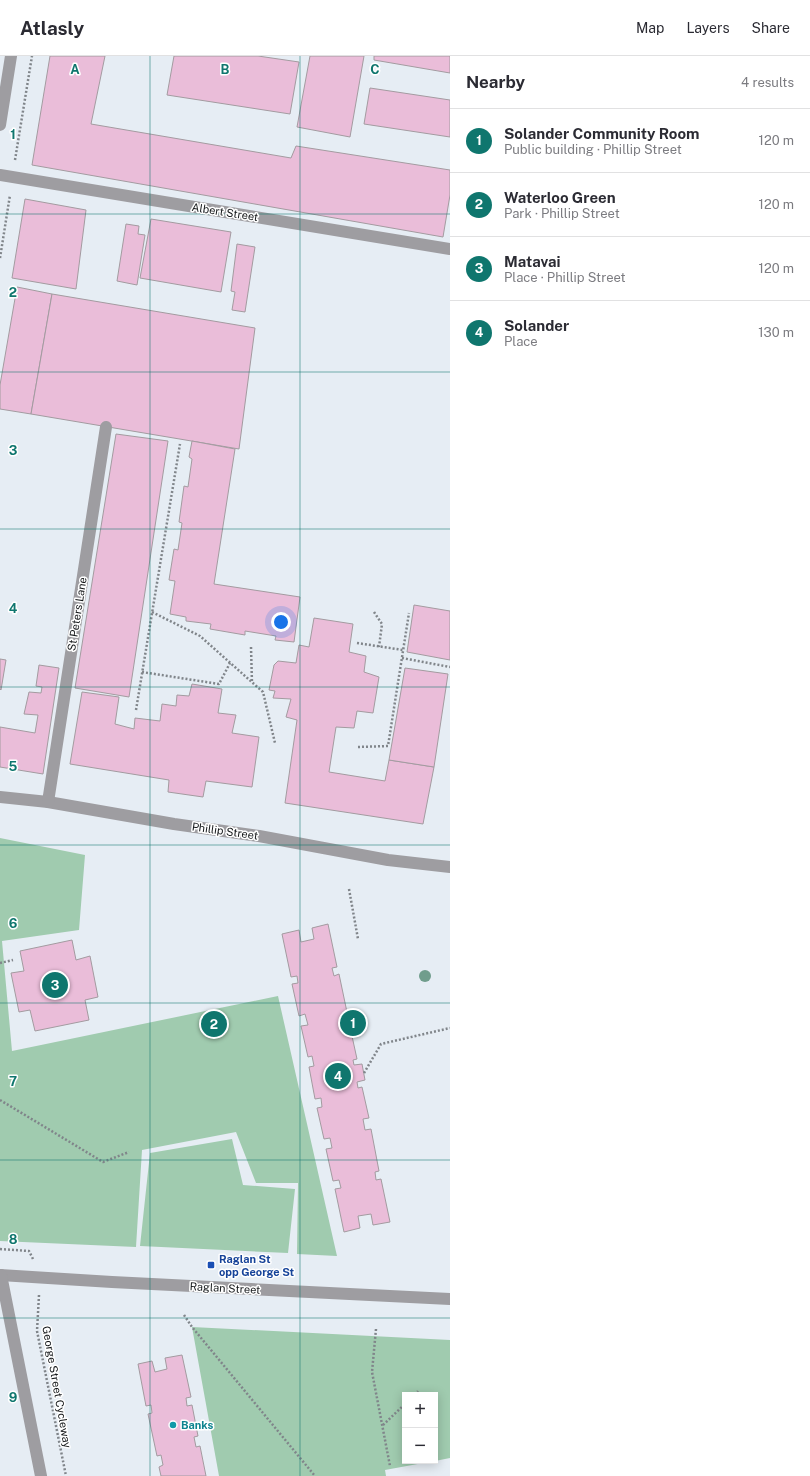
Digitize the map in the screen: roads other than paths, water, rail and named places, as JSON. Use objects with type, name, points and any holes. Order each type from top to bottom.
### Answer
[{"type":"street","points":[[0,124],[12,56]]},
{"type":"street","name":"Albert Street","points":[[0,175],[450,249]]},
{"type":"street","name":"St Peters Lane","points":[[48,802],[106,427]]},
{"type":"street","name":"Phillip Street","points":[[0,797],[48,802],[174,824],[259,836],[388,860],[450,867]]},
{"type":"street","points":[[0,1275],[41,1476]]},
{"type":"street","name":"Raglan Street","points":[[0,1275],[450,1300]]},
{"type":"place","name":"Matavai","points":[[55,985]]},
{"type":"place","name":"Solander Community Room","points":[[353,1023]]},
{"type":"place","name":"Waterloo Green","points":[[214,1024]]},
{"type":"place","name":"Solander","points":[[338,1076]]},
{"type":"place","name":"Raglan St opp George St","points":[[211,1265]]},
{"type":"place","name":"Banks","points":[[173,1425]]}]
